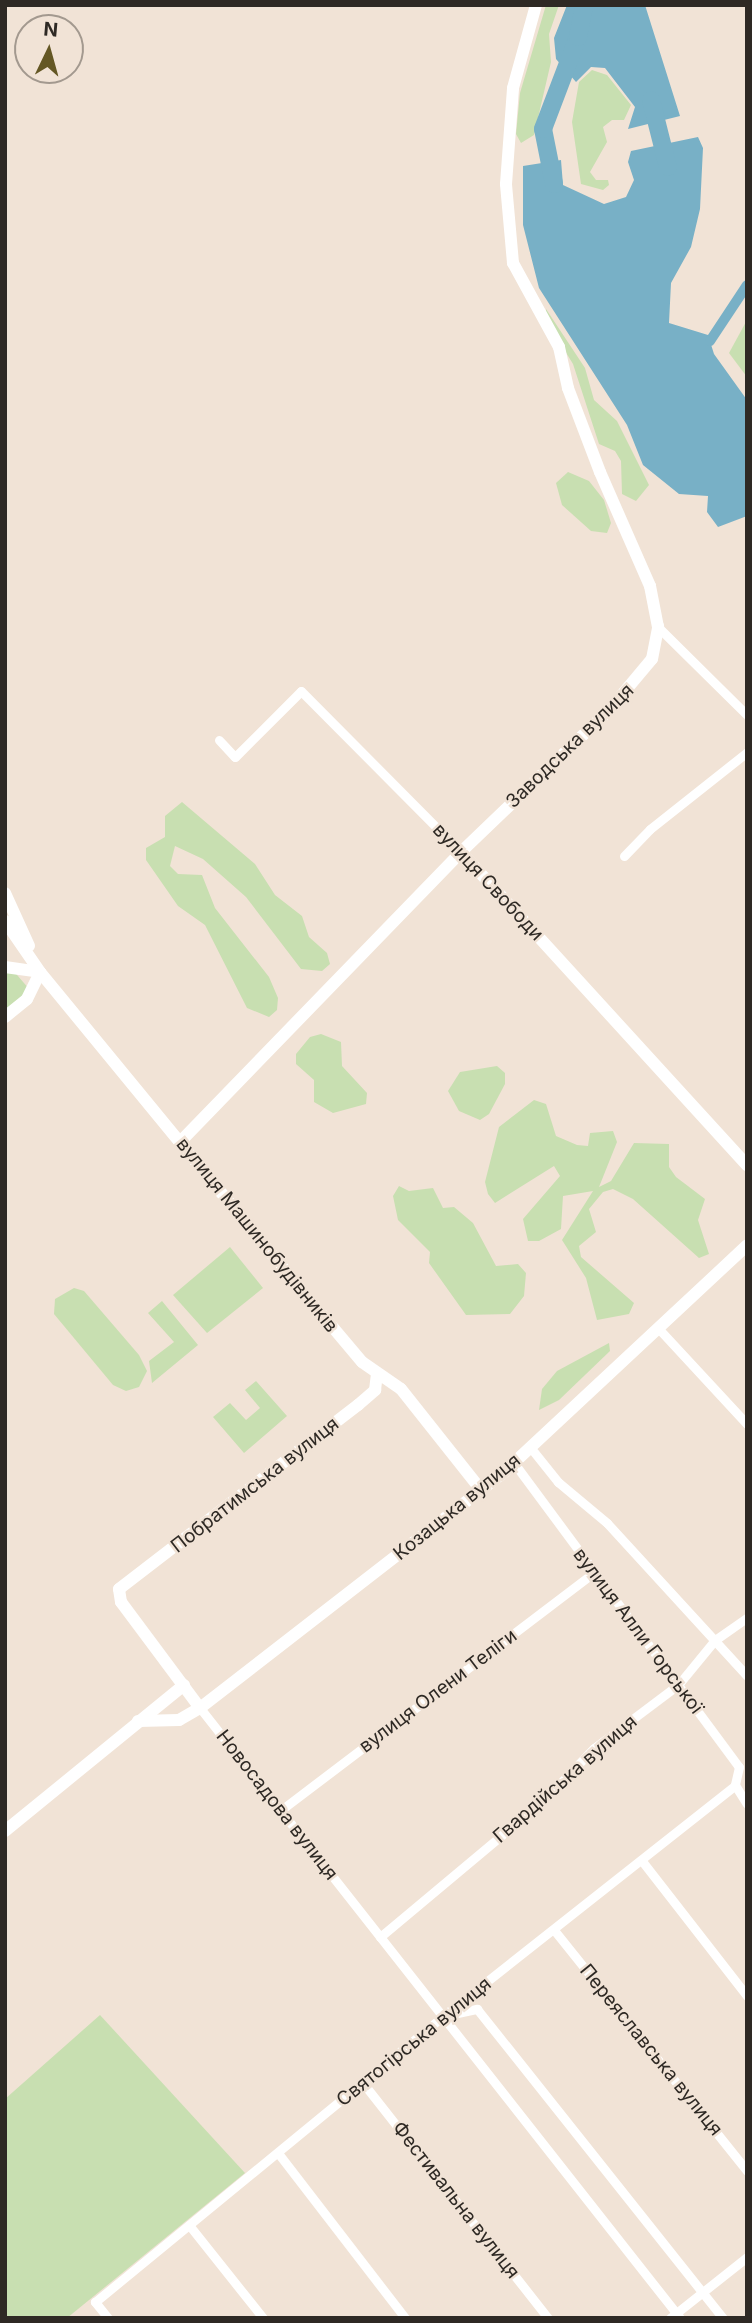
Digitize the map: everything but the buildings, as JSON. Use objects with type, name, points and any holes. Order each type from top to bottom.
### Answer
[{"type":"street","name":"Заводська вулиця","points":[[181,1141],[461,852],[637,681],[652,659],[658,627],[650,586],[595,460],[568,388],[559,347],[513,263],[506,184],[513,88],[536,5]]},
{"type":"street","points":[[658,627],[747,715]]},
{"type":"street","name":"вулиця Свободи","points":[[219,740],[235,757],[301,691],[461,852],[747,1165]]},
{"type":"street","points":[[624,856],[650,829],[747,752]]},
{"type":"street","name":"вулиця Машинобудівників","points":[[5,894],[40,972]]},
{"type":"street","name":"вулиця Машинобудівників","points":[[5,921],[40,972],[354,1352],[377,1374],[401,1388],[481,1490]]},
{"type":"street","points":[[5,967],[40,972],[27,999],[5,1017]]},
{"type":"street","name":"Козацька вулиця","points":[[138,1721],[179,1720],[200,1708],[481,1490],[514,1463],[747,1245]]},
{"type":"street","points":[[658,1328],[747,1424]]},
{"type":"street","name":"Побратимська вулиця","points":[[120,1589],[358,1405],[375,1390],[377,1374]]},
{"type":"street","points":[[530,1447],[558,1482],[607,1523],[747,1676]]},
{"type":"street","name":"вулиця Алли Горської","points":[[514,1463],[739,1767],[735,1785],[747,1804]]},
{"type":"street","name":"вулиця Олени Теліги","points":[[281,1810],[595,1572]]},
{"type":"street","name":"Новосадова вулиця","points":[[120,1589],[121,1602],[200,1708],[676,2316]]},
{"type":"street","name":"Гвардійська вулиця","points":[[380,1937],[546,1798],[594,1748],[678,1685],[715,1640],[747,1618]]},
{"type":"street","points":[[5,1831],[184,1685]]},
{"type":"street","name":"Святогірська вулиця","points":[[108,2318],[95,2302],[443,2016],[735,1785]]},
{"type":"street","points":[[642,1861],[747,1996]]},
{"type":"street","name":"Переяславська вулиця","points":[[554,1930],[747,2171]]},
{"type":"street","points":[[443,2016],[477,2009],[723,2318]]},
{"type":"street","name":"Фестивальна вулиця","points":[[363,2083],[548,2318]]},
{"type":"street","points":[[278,2152],[405,2318]]},
{"type":"street","points":[[189,2225],[263,2318]]},
{"type":"street","points":[[676,2316],[747,2257]]},
{"type":"green space","points":[[546,5],[559,5],[549,34],[551,62],[534,135],[521,143],[516,134],[520,93]]},
{"type":"green space","points":[[592,70],[607,75],[631,105],[624,120],[612,120],[603,127],[607,142],[590,172],[596,180],[608,180],[609,185],[603,190],[581,184],[572,122],[579,82]]},
{"type":"green space","points":[[546,309],[585,368],[594,400],[617,421],[649,485],[636,501],[622,494],[621,461],[615,451],[599,444],[573,364],[546,320]]},
{"type":"green space","points":[[747,320],[747,377],[729,353]]},
{"type":"green space","points":[[568,472],[589,481],[604,500],[611,523],[607,533],[591,531],[562,505],[556,483]]},
{"type":"green space","points":[[182,802],[255,864],[275,895],[302,916],[309,937],[327,953],[330,964],[322,971],[301,969],[246,897],[203,859],[175,846],[170,866],[178,874],[202,875],[215,908],[269,977],[278,998],[277,1010],[269,1017],[247,1008],[205,925],[178,906],[146,860],[146,848],[165,837],[165,816]]},
{"type":"green space","points":[[5,961],[30,990],[5,1010]]},
{"type":"green space","points":[[321,1034],[341,1042],[342,1066],[367,1093],[366,1104],[333,1113],[314,1102],[314,1080],[296,1064],[296,1054],[310,1037]]},
{"type":"green space","points":[[497,1066],[505,1073],[505,1084],[489,1114],[480,1120],[459,1111],[448,1091],[460,1072]]},
{"type":"green space","points":[[534,1100],[546,1104],[556,1136],[577,1145],[588,1146],[590,1133],[613,1131],[617,1142],[599,1187],[611,1181],[634,1143],[669,1144],[669,1167],[676,1177],[705,1199],[698,1220],[709,1254],[699,1258],[633,1199],[613,1189],[603,1192],[589,1209],[596,1232],[579,1246],[581,1257],[634,1303],[629,1314],[597,1320],[586,1278],[562,1240],[593,1191],[563,1196],[561,1229],[539,1241],[528,1241],[523,1219],[560,1176],[554,1166],[495,1203],[488,1194],[485,1182],[499,1127]]},
{"type":"green space","points":[[399,1186],[409,1191],[433,1188],[443,1208],[454,1207],[473,1223],[496,1266],[518,1264],[526,1273],[524,1296],[510,1314],[466,1315],[429,1263],[430,1252],[398,1220],[393,1196]]},
{"type":"green space","points":[[230,1247],[263,1288],[207,1333],[173,1295]]},
{"type":"green space","points":[[74,1288],[84,1291],[139,1355],[147,1371],[139,1387],[126,1391],[113,1385],[54,1314],[55,1299]]},
{"type":"green space","points":[[162,1301],[198,1345],[152,1383],[149,1361],[174,1342],[148,1313]]},
{"type":"green space","points":[[609,1343],[610,1351],[559,1400],[539,1410],[542,1389],[557,1371]]},
{"type":"green space","points":[[256,1381],[287,1416],[244,1453],[213,1417],[230,1403],[246,1420],[260,1408],[245,1390]]},
{"type":"green space","points":[[100,2015],[245,2173],[67,2318],[5,2318],[5,2099]]},
{"type":"water","points":[[567,5],[645,5],[680,116],[628,129],[635,107],[605,68],[591,67],[576,82],[556,59],[554,38]]},
{"type":"water","points":[[698,137],[703,148],[700,209],[691,247],[671,283],[669,323],[708,335],[714,354],[747,400],[747,516],[718,527],[707,512],[708,496],[679,494],[643,465],[627,425],[539,288],[523,225],[523,166],[561,160],[563,185],[604,204],[626,197],[634,180],[628,162],[631,151]]},
{"type":"waterway","points":[[554,184],[543,129],[578,37],[584,5]]},
{"type":"waterway","points":[[651,100],[668,167]]},
{"type":"waterway","points":[[710,341],[747,285]]}]
